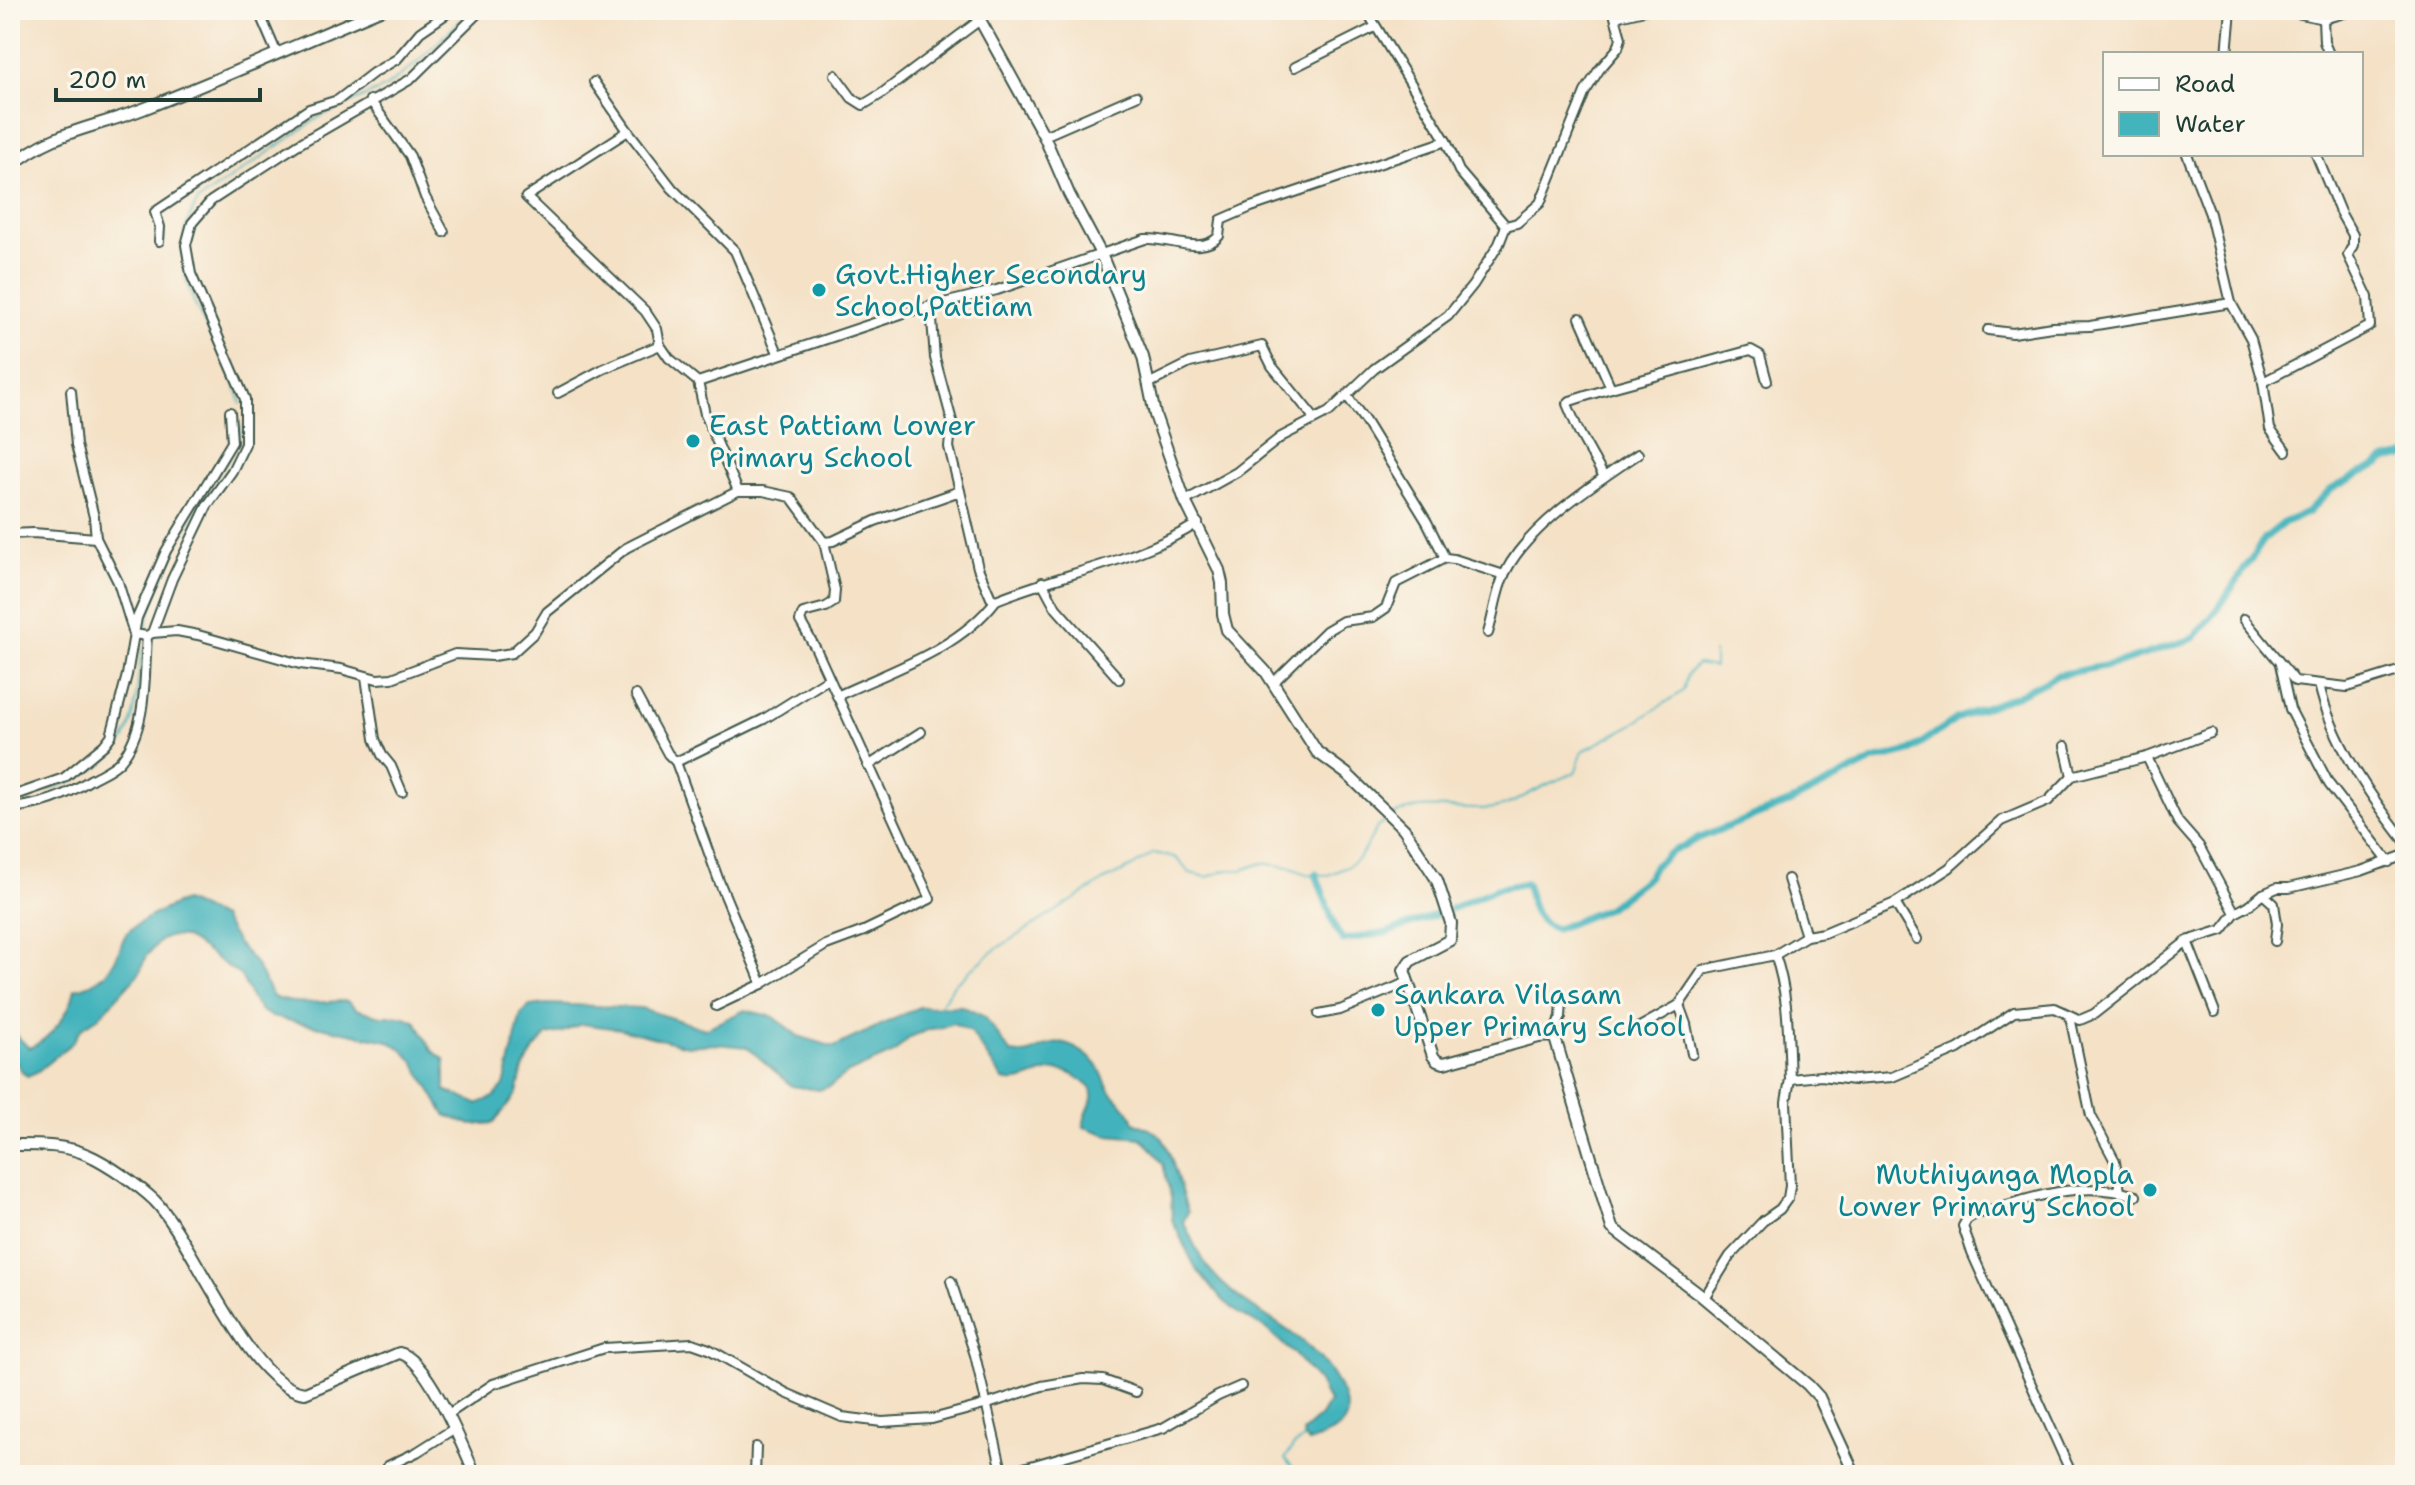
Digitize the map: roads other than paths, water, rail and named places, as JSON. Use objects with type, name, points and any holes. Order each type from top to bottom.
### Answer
[{"type":"main road","points":[[10,167],[57,137],[140,110],[380,10]]},
{"type":"main road","points":[[970,10],[980,20],[1044,136],[1069,194],[1101,254],[1143,357],[1155,415],[1185,501],[1219,570],[1227,630],[1274,682],[1317,752],[1347,774],[1391,817],[1410,838],[1437,880],[1452,934],[1446,944],[1405,964],[1404,970],[1406,983],[1437,1061],[1444,1063],[1552,1036],[1557,1043],[1595,1180],[1612,1228],[1704,1298],[1808,1385],[1819,1397],[1855,1475]]},
{"type":"main road","points":[[10,1145],[62,1147],[89,1155],[155,1201],[255,1359],[294,1392],[305,1393],[399,1353],[411,1358],[450,1413],[475,1475]]},
{"type":"street","points":[[258,10],[277,54]]},
{"type":"street","points":[[159,241],[160,227],[155,212],[309,109],[338,100],[397,59],[420,32],[452,10]]},
{"type":"street","points":[[10,808],[36,805],[69,794],[119,763],[132,743],[141,709],[150,634],[207,506],[232,471],[245,444],[245,399],[191,274],[186,245],[192,223],[211,201],[370,100],[411,79],[481,10]]},
{"type":"street","points":[[1366,10],[1397,56],[1446,141],[1459,171],[1506,226]]},
{"type":"street","points":[[1506,226],[1517,223],[1540,203],[1585,92],[1618,48],[1621,38],[1614,14],[1644,10]]},
{"type":"street","points":[[2227,52],[2231,10]]},
{"type":"street","points":[[2284,10],[2323,19],[2355,10]]},
{"type":"street","points":[[2323,19],[2324,42],[2328,52]]},
{"type":"street","points":[[835,75],[852,98],[863,105],[980,20]]},
{"type":"street","points":[[1295,67],[1375,27]]},
{"type":"street","points":[[594,82],[672,188],[735,251],[778,353]]},
{"type":"street","points":[[1044,136],[1136,96]]},
{"type":"street","points":[[370,100],[410,156],[425,197],[444,232]]},
{"type":"street","points":[[628,131],[526,197],[645,311],[657,329],[660,345],[669,358],[698,382],[705,414],[738,491]]},
{"type":"street","points":[[698,382],[907,312],[997,290],[1145,239],[1159,238],[1189,246],[1211,242],[1218,239],[1221,220],[1251,207],[1446,141]]},
{"type":"street","points":[[2188,156],[2210,214],[2231,303],[2251,339],[2263,382],[2270,429],[2286,451]]},
{"type":"street","points":[[2263,382],[2370,326],[2368,297],[2348,255],[2353,245],[2353,235],[2317,156]]},
{"type":"street","points":[[1185,501],[1237,472],[1281,437],[1329,412],[1374,369],[1448,316],[1473,285],[1499,244],[1506,226]]},
{"type":"street","points":[[1988,330],[2013,333],[2052,327],[2090,326],[2231,303]]},
{"type":"street","points":[[931,307],[935,358],[952,421],[949,447],[978,568],[991,598],[996,600]]},
{"type":"street","points":[[1580,318],[1611,388]]},
{"type":"street","points":[[558,393],[603,369],[660,345]]},
{"type":"street","points":[[1148,384],[1190,363],[1262,346],[1272,366],[1315,419]]},
{"type":"street","points":[[1604,477],[1567,404],[1611,388],[1751,350],[1760,355],[1767,381]]},
{"type":"street","points":[[71,391],[76,445],[94,517],[96,538],[118,582],[134,634]]},
{"type":"street","points":[[1347,396],[1427,522],[1445,558]]},
{"type":"street","points":[[10,797],[64,778],[111,736],[127,675],[137,618],[166,551],[232,442],[230,412]]},
{"type":"street","points":[[1488,633],[1504,575],[1526,540],[1604,477],[1638,454]]},
{"type":"street","points":[[134,634],[177,631],[270,657],[341,669],[366,677],[392,678],[455,654],[493,656],[512,653],[535,632],[547,612],[626,548],[738,491],[763,491],[791,497],[824,542],[835,590],[834,602],[803,613],[800,621],[930,899],[864,931],[826,945],[762,984],[716,1006]]},
{"type":"street","points":[[824,542],[960,491]]},
{"type":"street","points":[[837,696],[921,659],[976,621],[996,600],[1135,553],[1198,523]]},
{"type":"street","points":[[10,534],[96,538]]},
{"type":"street","points":[[1274,682],[1326,631],[1343,621],[1373,617],[1389,605],[1396,583],[1445,558],[1504,575]]},
{"type":"street","points":[[1042,582],[1056,608],[1119,679]]},
{"type":"street","points":[[2244,619],[2295,681],[2347,687],[2405,669]]},
{"type":"street","points":[[2280,664],[2290,709],[2329,784],[2389,862]]},
{"type":"street","points":[[366,677],[375,739],[402,792]]},
{"type":"street","points":[[676,762],[764,719],[828,679]]},
{"type":"street","points":[[2319,684],[2322,700],[2345,751],[2405,841]]},
{"type":"street","points":[[636,695],[668,754],[676,762],[719,881],[762,984]]},
{"type":"street","points":[[868,766],[921,732]]},
{"type":"street","points":[[1638,1028],[1679,1005],[1703,970],[1775,955],[1806,936],[1824,933],[1895,903],[1949,868],[2001,821],[2048,801],[2072,776],[2147,757],[2211,733]]},
{"type":"street","points":[[2065,746],[2072,776]]},
{"type":"street","points":[[2147,757],[2178,822],[2199,846],[2235,913]]},
{"type":"street","points":[[1790,1079],[1892,1077],[1958,1049],[2014,1012],[2055,1008],[2080,1020],[2094,1014],[2187,941],[2222,930],[2235,913],[2263,894],[2277,888],[2361,871],[2405,855]]},
{"type":"street","points":[[1788,879],[1806,936]]},
{"type":"street","points":[[2263,894],[2274,904],[2277,924],[2275,941]]},
{"type":"street","points":[[1895,903],[1917,939]]},
{"type":"street","points":[[2187,941],[2215,1012]]},
{"type":"street","points":[[1704,1298],[1730,1256],[1788,1198],[1786,1102],[1790,1079],[1787,999],[1775,955]]},
{"type":"street","points":[[1319,1014],[1340,1010],[1406,983]]},
{"type":"street","points":[[1552,1036],[1561,1017],[1562,1001]]},
{"type":"street","points":[[1679,1005],[1692,1054]]},
{"type":"street","points":[[2070,1017],[2091,1116],[2115,1161],[2120,1191]]},
{"type":"street","points":[[2072,1475],[1972,1253],[1963,1226],[1974,1215],[2058,1189],[2120,1191],[2136,1196]]},
{"type":"street","points":[[951,1281],[988,1404],[1003,1474],[1163,1428],[1241,1386]]},
{"type":"street","points":[[450,1413],[493,1384],[604,1348],[692,1343],[709,1349],[786,1393],[842,1417],[882,1422],[932,1419],[1042,1386],[1083,1379],[1103,1380],[1136,1392]]},
{"type":"street","points":[[385,1475],[388,1466],[455,1428]]},
{"type":"street","points":[[755,1475],[756,1447]]},
{"type":"water","points":[[184,901],[222,918],[237,943],[255,963],[273,997],[301,1003],[347,1001],[356,1009],[381,1016],[403,1016],[416,1022],[432,1050],[445,1060],[445,1090],[477,1104],[494,1097],[504,1086],[521,1014],[530,1006],[548,1004],[641,1008],[705,1029],[745,1010],[774,1017],[798,1036],[834,1047],[919,1007],[962,1006],[985,1017],[1011,1053],[1030,1053],[1059,1043],[1071,1046],[1097,1065],[1110,1090],[1134,1122],[1162,1138],[1188,1212],[1183,1222],[1206,1265],[1226,1287],[1317,1355],[1332,1373],[1343,1396],[1347,1407],[1345,1422],[1327,1435],[1309,1442],[1304,1438],[1303,1432],[1321,1416],[1329,1402],[1319,1382],[1265,1328],[1238,1313],[1222,1299],[1196,1269],[1172,1220],[1171,1197],[1163,1164],[1152,1149],[1141,1138],[1108,1135],[1084,1127],[1092,1095],[1089,1086],[1077,1077],[1056,1071],[1022,1080],[1003,1080],[970,1031],[953,1023],[910,1037],[894,1053],[846,1074],[819,1090],[792,1086],[747,1047],[717,1044],[687,1046],[620,1029],[581,1024],[547,1035],[523,1069],[517,1093],[494,1123],[472,1125],[445,1115],[414,1062],[402,1049],[388,1041],[272,1017],[253,1001],[241,976],[193,942],[171,936],[161,940],[146,956],[140,972],[99,1017],[82,1028],[72,1043],[37,1072],[27,1076],[13,1055],[10,1029],[29,1048],[37,1044],[52,1032],[64,1016],[75,989],[91,984],[108,970],[128,932],[154,914]]},
{"type":"waterway","points":[[241,404],[187,280],[183,255],[186,229],[198,201],[321,116],[386,87],[472,10]]},
{"type":"waterway","points":[[146,629],[157,593],[183,533],[234,449],[241,426]]},
{"type":"waterway","points":[[1451,909],[1496,889],[1526,883],[1537,916],[1556,929],[1608,908],[1648,877],[1654,866],[1670,853],[1699,838],[1791,802],[1874,760],[1910,751],[1958,718],[2016,696],[2058,675],[2119,663],[2194,638],[2218,609],[2265,538],[2285,522],[2307,513],[2332,489],[2386,460],[2405,456]]},
{"type":"waterway","points":[[10,801],[64,785],[98,767],[112,755],[131,724],[142,649]]},
{"type":"waterway","points":[[1394,815],[1418,808],[1500,807],[1575,773],[1583,751],[1630,726],[1683,691],[1687,675],[1697,664],[1714,667],[1714,653]]},
{"type":"waterway","points":[[939,1007],[955,983],[996,949],[1154,853],[1176,858],[1190,873],[1207,877],[1262,863],[1289,867],[1306,874],[1328,875],[1360,857],[1378,826],[1389,819]]},
{"type":"waterway","points":[[1316,874],[1336,930],[1343,940],[1386,933],[1441,913]]},
{"type":"waterway","points":[[1299,1475],[1285,1459],[1293,1446],[1304,1439]]},
{"type":"place","name":"Govt.Higher Secondary School,Pattiam","points":[[819,290]]},
{"type":"place","name":"East Pattiam Lower Primary School","points":[[693,441]]},
{"type":"place","name":"Sankara Vilasam Upper Primary School","points":[[1378,1010]]},
{"type":"place","name":"Muthiyanga Mopla Lower Primary School","points":[[2150,1190]]}]
